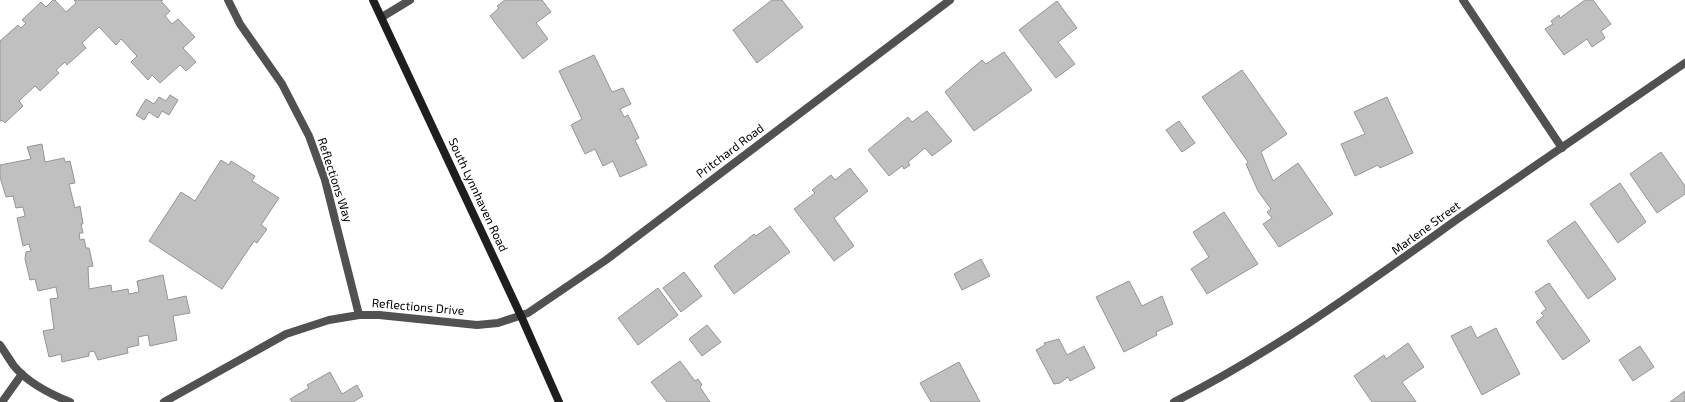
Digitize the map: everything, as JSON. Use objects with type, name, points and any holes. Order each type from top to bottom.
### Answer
[{"type":"street","name":"Reflections Way","points":[[228,0],[240,24],[282,84],[309,136],[325,180],[359,315]]},
{"type":"street","name":"South Lynnhaven Road","points":[[373,0],[521,316],[559,402]]},
{"type":"street","points":[[382,17],[410,0]]},
{"type":"street","name":"Pritchard Road","points":[[521,316],[606,260],[950,0]]},
{"type":"street","points":[[1463,0],[1562,148]]},
{"type":"street","name":"Marlene Street","points":[[1174,402],[1240,366],[1368,284],[1459,218],[1685,62]]},
{"type":"street","name":"Reflections Drive","points":[[164,402],[286,334],[329,320],[359,315],[379,315],[477,325],[498,323],[521,316]]},
{"type":"street","points":[[0,345],[14,366],[22,374],[38,386],[70,402]]},
{"type":"street","points":[[2,402],[22,374]]},
{"type":"building","points":[[53,0],[55,0],[66,12],[76,3],[74,0],[163,0],[161,1],[170,11],[165,16],[172,24],[178,19],[195,37],[183,48],[196,62],[186,71],[180,65],[160,83],[152,75],[148,80],[131,62],[137,56],[121,39],[116,45],[99,27],[82,43],[86,48],[67,65],[65,62],[56,70],[59,73],[40,91],[35,86],[19,101],[23,106],[5,123],[2,120],[0,121],[0,41],[18,25],[21,28],[26,23],[22,20],[41,2],[46,7]]},
{"type":"building","points":[[505,0],[542,0],[551,12],[536,23],[548,39],[523,59],[490,16],[499,8],[497,6]]},
{"type":"building","points":[[772,0],[782,0],[803,27],[757,63],[733,30]]},
{"type":"building","points":[[1585,0],[1593,0],[1611,24],[1601,31],[1605,38],[1592,47],[1587,39],[1564,55],[1545,29],[1553,24],[1551,21],[1559,15],[1560,18]]},
{"type":"building","points":[[1057,1],[1077,28],[1058,42],[1075,64],[1056,78],[1019,30]]},
{"type":"building","points":[[1004,52],[1032,90],[974,131],[945,92],[982,60],[986,64]]},
{"type":"building","points":[[594,55],[612,92],[623,88],[631,104],[620,109],[624,117],[628,115],[639,138],[635,140],[647,165],[620,177],[613,161],[603,166],[595,149],[585,154],[571,125],[582,119],[559,71]]},
{"type":"building","points":[[1242,70],[1287,134],[1261,152],[1273,181],[1298,163],[1333,214],[1279,247],[1263,224],[1272,218],[1267,212],[1271,209],[1258,191],[1246,164],[1248,162],[1202,97]]},
{"type":"building","points":[[170,95],[178,100],[169,115],[162,111],[158,118],[149,112],[144,120],[136,115],[146,99],[154,104],[159,97],[166,101]]},
{"type":"building","points":[[1387,97],[1413,153],[1380,168],[1378,165],[1355,176],[1341,144],[1365,134],[1354,112]]},
{"type":"building","points":[[927,111],[952,141],[932,156],[925,148],[908,162],[910,165],[904,169],[902,166],[889,176],[868,150],[908,117],[912,122]]},
{"type":"building","points":[[1179,121],[1195,143],[1182,152],[1166,130]]},
{"type":"building","points":[[42,144],[45,162],[64,158],[65,162],[70,161],[75,183],[69,184],[75,208],[80,206],[83,224],[81,224],[83,233],[79,233],[80,240],[84,239],[86,248],[89,248],[93,266],[88,267],[89,289],[111,285],[112,292],[128,289],[129,294],[139,292],[137,281],[163,275],[168,300],[186,296],[190,313],[173,316],[177,340],[150,346],[148,335],[138,337],[139,345],[127,348],[128,353],[98,360],[94,351],[89,352],[89,356],[62,362],[61,354],[49,357],[43,331],[54,329],[50,299],[58,298],[56,287],[38,291],[35,279],[30,280],[25,259],[26,252],[31,251],[29,244],[23,246],[17,218],[25,216],[23,207],[16,208],[13,196],[6,197],[0,177],[0,165],[31,159],[27,147]]},
{"type":"building","points":[[1661,152],[1685,186],[1685,194],[1657,213],[1630,174]]},
{"type":"building","points":[[221,160],[229,165],[231,161],[255,176],[252,181],[279,198],[261,225],[267,229],[257,243],[254,241],[222,289],[149,241],[181,192],[195,201]]},
{"type":"building","points":[[850,168],[868,191],[834,218],[854,246],[834,261],[794,209],[815,193],[812,190],[831,175],[835,180]]},
{"type":"building","points":[[1620,183],[1646,222],[1618,243],[1590,204]]},
{"type":"building","points":[[1224,212],[1258,264],[1207,294],[1191,269],[1209,257],[1193,232]]},
{"type":"building","points":[[1575,221],[1616,279],[1588,299],[1547,241]]},
{"type":"building","points":[[770,226],[790,252],[734,294],[714,266],[754,234],[756,236]]},
{"type":"building","points":[[981,259],[990,276],[962,290],[954,274]]},
{"type":"building","points":[[684,272],[702,296],[681,312],[663,288]]},
{"type":"building","points":[[1129,281],[1142,306],[1162,296],[1173,324],[1156,332],[1157,335],[1124,352],[1096,297]]},
{"type":"building","points":[[1549,283],[1590,341],[1563,360],[1536,322],[1544,316],[1541,313],[1546,309],[1535,292]]},
{"type":"building","points":[[658,288],[678,315],[638,345],[618,318]]},
{"type":"building","points":[[707,325],[721,342],[702,356],[689,339]]},
{"type":"building","points":[[1471,326],[1477,338],[1496,328],[1520,374],[1482,395],[1451,336]]},
{"type":"building","points":[[1059,339],[1067,355],[1084,346],[1095,368],[1070,381],[1068,377],[1060,383],[1054,384],[1036,350],[1045,345],[1044,343]]},
{"type":"building","points":[[1408,343],[1424,367],[1402,382],[1416,402],[1372,402],[1354,376],[1384,355],[1386,359]]},
{"type":"building","points":[[1640,346],[1654,367],[1633,381],[1619,360]]},
{"type":"building","points":[[680,361],[695,381],[698,379],[702,385],[700,387],[710,402],[667,402],[651,382]]},
{"type":"building","points":[[959,362],[980,402],[931,402],[920,383]]},
{"type":"building","points":[[330,372],[342,394],[357,385],[363,396],[353,402],[292,402],[290,399],[309,388],[307,385]]},
{"type":"building","points":[[1685,391],[1685,402],[1670,402]]}]
